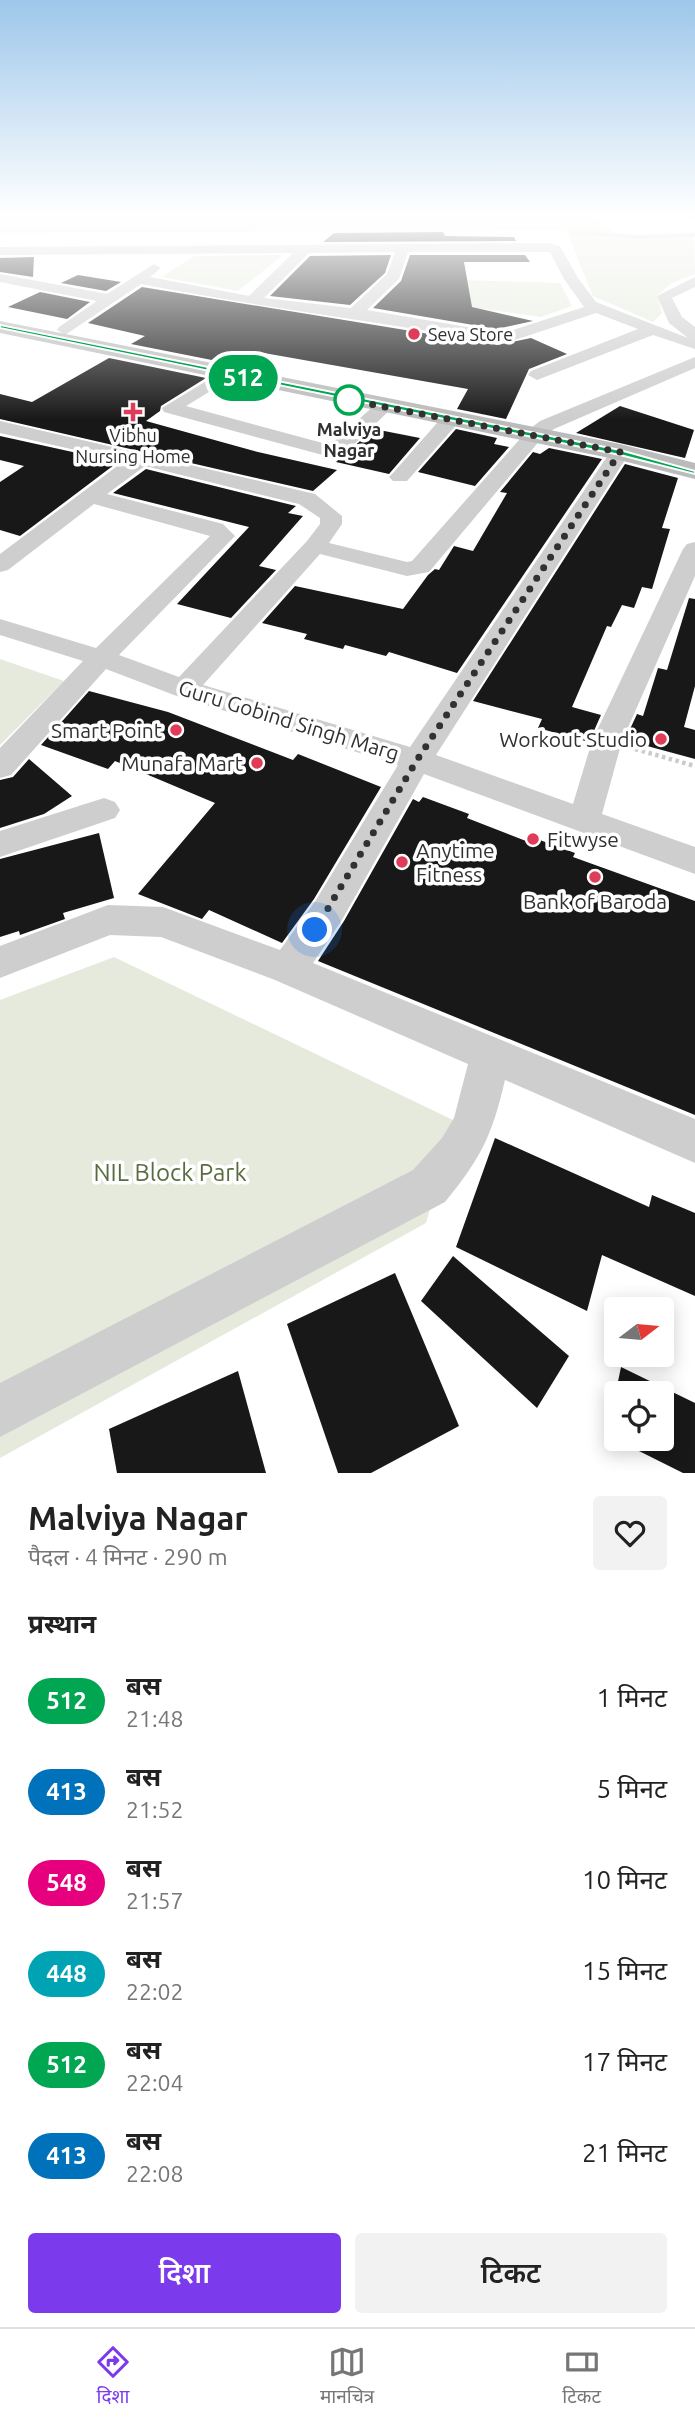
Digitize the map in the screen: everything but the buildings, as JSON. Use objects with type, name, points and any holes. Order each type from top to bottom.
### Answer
[{"type":"main road","points":[[0,317],[541,430],[695,458]]},
{"type":"main road","points":[[0,327],[384,407],[541,430],[695,471]]},
{"type":"street","points":[[26,283],[111,299]]},
{"type":"street","points":[[65,330],[133,283]]},
{"type":"street","points":[[157,283],[252,301],[355,313],[497,337],[512,336],[595,308]]},
{"type":"street","points":[[252,301],[271,283]]},
{"type":"street","points":[[355,313],[387,283]]},
{"type":"street","points":[[573,283],[595,308],[694,347]]},
{"type":"street","points":[[691,283],[664,296],[675,320],[694,347]]},
{"type":"street","points":[[537,375],[651,330]]},
{"type":"street","points":[[315,547],[407,569],[420,567],[541,430],[694,347]]},
{"type":"street","points":[[226,374],[171,408],[330,451],[338,449],[384,407]]},
{"type":"street","points":[[400,477],[452,419]]},
{"type":"street","points":[[0,427],[293,495],[320,505],[332,520],[315,547],[184,689]]},
{"type":"street","points":[[288,969],[329,910],[417,760],[620,452]]},
{"type":"street","points":[[0,565],[141,459]]},
{"type":"street","points":[[0,767],[102,658],[223,536],[215,529],[90,496]]},
{"type":"street","points":[[584,820],[607,741],[695,549]]},
{"type":"street","name":"Guru Gobind Singh Marg","points":[[0,627],[102,658],[184,689],[417,760],[695,861]]},
{"type":"street","points":[[0,844],[104,810]]},
{"type":"street","points":[[0,962],[108,920],[163,922],[288,969],[490,1057],[695,1141]]},
{"type":"street","points":[[0,1411],[429,1186],[457,1153],[473,1126],[490,1057]]},
{"type":"path","points":[[607,741],[695,766]]},
{"type":"green space","points":[[193,283],[248,283],[238,291]]},
{"type":"green space","points":[[412,283],[560,283],[572,306],[541,317],[399,297]]},
{"type":"green space","points":[[588,283],[673,283],[657,295],[662,313],[653,322],[593,296]]},
{"type":"green space","points":[[0,659],[64,681],[0,745]]},
{"type":"green space","name":"NIL Block Park","points":[[114,957],[455,1121],[426,1223],[0,1458],[0,1000]]},
{"type":"bus line","name":"512","points":[[0,327],[384,407],[620,452],[695,471]]},
{"type":"place","name":"Seva Store","points":[[414,334]]},
{"type":"place","name":"Malviya Nagar","points":[[349,400]]},
{"type":"place","name":"Vibhu Nursing Home","points":[[133,412]]},
{"type":"place","name":"Smart Point","points":[[176,730]]},
{"type":"place","name":"Workout Studio","points":[[661,739]]},
{"type":"place","name":"Munafa Mart","points":[[257,763]]},
{"type":"place","name":"Fitwyse","points":[[533,839]]},
{"type":"place","name":"Anytime Fitness","points":[[402,862]]},
{"type":"place","name":"Bank of Baroda","points":[[595,877]]},
{"type":"route","points":[[315,930],[417,760],[620,452],[349,400]]}]
